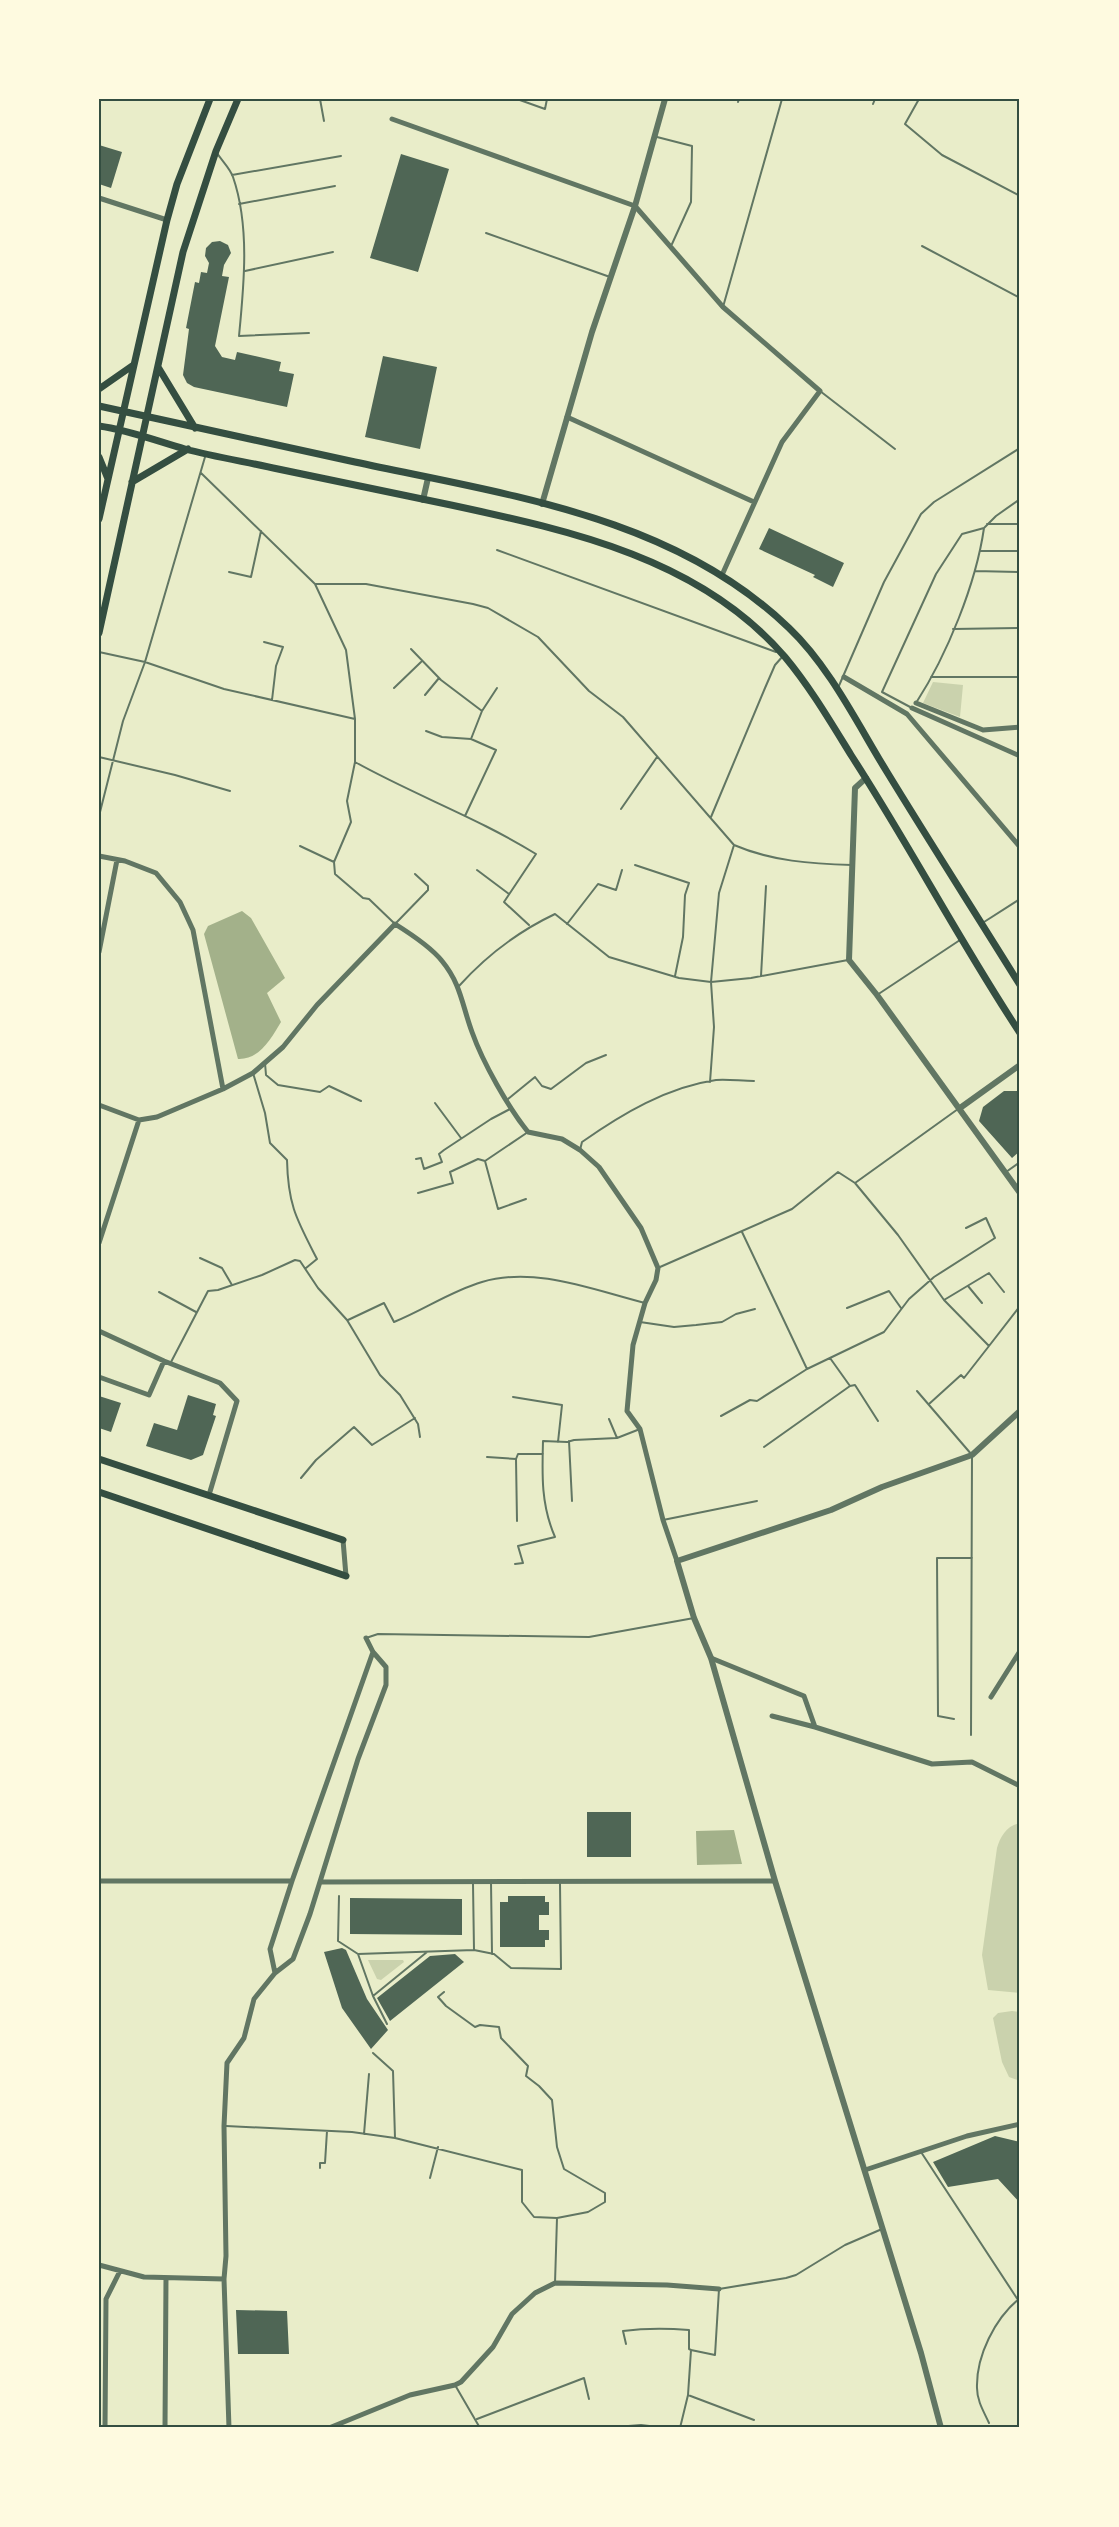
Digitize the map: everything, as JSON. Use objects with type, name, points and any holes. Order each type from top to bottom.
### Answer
[{"type":"main road","points":[[99,519],[167,220],[177,184],[210,99]]},
{"type":"main road","points":[[99,633],[183,252],[216,151],[238,99]]},
{"type":"main road","points":[[99,389],[132,366]]},
{"type":"main road","points":[[158,367],[195,428]]},
{"type":"main road","points":[[99,406],[429,478],[599,519],[640,533],[722,574],[750,594],[791,630],[837,690],[1020,985]]},
{"type":"main road","points":[[99,426],[206,454],[423,500],[602,542],[670,570],[704,588],[732,608],[783,655],[805,682],[866,778],[985,980],[1020,1033]]},
{"type":"main road","points":[[132,483],[188,449]]},
{"type":"main road","points":[[99,457],[108,479]]},
{"type":"main road","points":[[99,1459],[343,1540]]},
{"type":"main road","points":[[99,1492],[346,1576]]},
{"type":"street","points":[[542,504],[567,417],[635,206],[664,99]]},
{"type":"street","points":[[392,119],[635,206],[723,308],[820,391],[783,442],[722,574]]},
{"type":"street","points":[[99,198],[167,220]]},
{"type":"street","points":[[567,417],[754,502]]},
{"type":"street","points":[[423,500],[429,478]]},
{"type":"street","points":[[844,677],[907,714],[1020,847]]},
{"type":"street","points":[[914,705],[983,730],[1020,727]]},
{"type":"street","points":[[914,705],[1020,756]]},
{"type":"street","points":[[866,778],[855,788],[849,960],[960,1108],[1020,1193]]},
{"type":"street","points":[[99,856],[156,873],[180,902],[193,930],[223,1089]]},
{"type":"street","points":[[99,952],[117,860]]},
{"type":"street","points":[[99,1105],[139,1120],[157,1117],[254,1073],[282,1047],[353,965],[395,924],[441,959],[459,986],[472,1034],[510,1109],[528,1132],[562,1139],[580,1150],[611,1181],[641,1228],[658,1268],[656,1280],[645,1303],[633,1345],[627,1411],[640,1429],[663,1520],[694,1618],[711,1658],[775,1881],[936,2403],[941,2428]]},
{"type":"street","points":[[960,1108],[1020,1065]]},
{"type":"street","points":[[99,1243],[139,1120]]},
{"type":"street","points":[[99,1331],[220,1383],[237,1401],[209,1495]]},
{"type":"street","points":[[99,1377],[149,1395],[167,1362]]},
{"type":"street","points":[[677,1561],[831,1509],[972,1455],[1020,1411]]},
{"type":"street","points":[[343,1540],[346,1576]]},
{"type":"street","points":[[229,2428],[224,2279],[226,2256],[224,2126],[227,2063],[244,2038],[254,1999],[275,1972],[293,1959],[321,1882],[358,1759],[386,1684],[386,1667],[373,1652],[366,1638]]},
{"type":"street","points":[[991,1697],[1020,1651]]},
{"type":"street","points":[[275,1972],[270,1949],[373,1652]]},
{"type":"street","points":[[711,1658],[736,1671],[804,1696],[815,1727]]},
{"type":"street","points":[[772,1716],[815,1727],[932,1764],[972,1762],[1020,1786]]},
{"type":"street","points":[[99,1881],[292,1881]]},
{"type":"street","points":[[321,1882],[775,1881]]},
{"type":"street","points":[[865,2170],[967,2136],[1020,2124]]},
{"type":"street","points":[[99,2265],[144,2277],[224,2279]]},
{"type":"street","points":[[105,2428],[106,2300],[120,2271]]},
{"type":"street","points":[[165,2428],[166,2278]]},
{"type":"street","points":[[329,2428],[410,2395],[455,2385],[493,2347],[512,2314],[535,2293],[555,2283],[612,2286],[667,2285],[719,2289]]},
{"type":"street","points":[[99,2297],[106,2300]]},
{"type":"lane","points":[[320,99],[324,121]]},
{"type":"lane","points":[[517,99],[545,109],[548,99]]},
{"type":"lane","points":[[723,308],[782,99]]},
{"type":"lane","points":[[873,104],[875,99]]},
{"type":"lane","points":[[920,99],[905,124],[942,155],[1020,196]]},
{"type":"lane","points":[[654,136],[692,146],[691,202],[670,248]]},
{"type":"lane","points":[[216,151],[232,175],[239,204],[245,271],[239,336],[309,333]]},
{"type":"lane","points":[[232,175],[340,156]]},
{"type":"lane","points":[[239,204],[335,186]]},
{"type":"lane","points":[[486,233],[611,277]]},
{"type":"lane","points":[[922,246],[1020,298]]},
{"type":"lane","points":[[245,271],[333,252]]},
{"type":"lane","points":[[820,391],[895,449]]},
{"type":"lane","points":[[837,690],[884,582],[921,514],[934,502],[1020,448]]},
{"type":"lane","points":[[99,816],[112,760],[145,662],[206,454]]},
{"type":"lane","points":[[201,473],[315,584],[346,650],[355,719],[355,762],[347,801],[351,822],[334,862],[335,874],[363,898],[369,899],[395,924],[429,890],[416,874]]},
{"type":"lane","points":[[907,714],[931,677],[953,629],[975,571],[984,528],[1020,499]]},
{"type":"lane","points":[[987,524],[1020,524]]},
{"type":"lane","points":[[914,705],[882,692],[941,566],[962,534],[984,528]]},
{"type":"lane","points":[[229,572],[251,577],[261,531]]},
{"type":"lane","points":[[497,550],[783,655],[775,665],[711,818]]},
{"type":"lane","points":[[980,551],[1020,551]]},
{"type":"lane","points":[[975,571],[1020,572]]},
{"type":"lane","points":[[315,584],[366,584],[488,608],[538,637],[590,691],[623,717],[734,845],[747,851],[807,863],[852,865]]},
{"type":"lane","points":[[953,629],[1020,628]]},
{"type":"lane","points":[[264,642],[282,647],[276,666],[273,700]]},
{"type":"lane","points":[[411,649],[439,678],[482,711]]},
{"type":"lane","points":[[99,652],[145,662],[224,689],[355,719]]},
{"type":"lane","points":[[394,688],[422,662]]},
{"type":"lane","points":[[931,677],[1020,677]]},
{"type":"lane","points":[[425,695],[439,678]]},
{"type":"lane","points":[[471,739],[482,711],[496,688]]},
{"type":"lane","points":[[426,731],[442,737],[471,739],[496,750],[465,816]]},
{"type":"lane","points":[[99,757],[175,775],[230,792]]},
{"type":"lane","points":[[621,809],[657,757]]},
{"type":"lane","points":[[355,762],[400,788],[465,816],[536,854],[504,902],[530,926]]},
{"type":"lane","points":[[710,1082],[714,1027],[711,982],[719,893],[734,845]]},
{"type":"lane","points":[[300,846],[334,862]]},
{"type":"lane","points":[[635,865],[688,883],[675,976]]},
{"type":"lane","points":[[477,870],[509,894]]},
{"type":"lane","points":[[567,924],[598,884],[616,890],[622,870]]},
{"type":"lane","points":[[761,976],[766,886]]},
{"type":"lane","points":[[981,924],[1020,899]]},
{"type":"lane","points":[[459,986],[484,959],[530,926],[555,914],[609,957],[675,976],[711,982],[761,976],[849,960]]},
{"type":"lane","points":[[877,995],[962,938]]},
{"type":"lane","points":[[506,1101],[535,1077],[542,1086],[551,1089],[586,1063],[606,1055]]},
{"type":"lane","points":[[265,1063],[266,1075],[278,1085],[320,1092],[329,1086],[361,1101]]},
{"type":"lane","points":[[254,1073],[265,1113],[270,1143],[287,1160],[288,1186],[293,1212],[317,1259],[306,1268]]},
{"type":"lane","points":[[580,1150],[582,1142],[618,1116],[682,1087],[710,1082],[754,1081]]},
{"type":"lane","points":[[435,1103],[461,1138]]},
{"type":"lane","points":[[855,1183],[960,1108]]},
{"type":"lane","points":[[416,1159],[421,1158],[424,1169],[442,1162],[439,1154],[510,1109]]},
{"type":"lane","points":[[484,1161],[528,1132]]},
{"type":"lane","points":[[418,1193],[453,1183],[450,1172],[478,1159],[484,1161]]},
{"type":"lane","points":[[484,1161],[498,1209],[526,1199]]},
{"type":"lane","points":[[1006,1172],[1020,1162]]},
{"type":"lane","points":[[658,1268],[792,1209],[838,1172],[855,1183],[898,1235],[944,1300],[989,1346]]},
{"type":"lane","points":[[721,1416],[750,1400],[757,1401],[807,1369],[884,1332],[902,1308],[930,1280],[995,1238],[986,1218],[966,1228]]},
{"type":"lane","points":[[742,1232],[807,1369]]},
{"type":"lane","points":[[200,1258],[222,1268],[232,1285]]},
{"type":"lane","points":[[167,1362],[208,1291],[232,1285],[295,1260],[300,1261],[318,1288],[347,1320],[380,1375],[400,1395],[415,1418],[420,1437]]},
{"type":"lane","points":[[944,1300],[989,1273],[1004,1292]]},
{"type":"lane","points":[[347,1320],[384,1303],[394,1322],[440,1299],[483,1282],[516,1276],[551,1280],[645,1303]]},
{"type":"lane","points":[[968,1286],[982,1303]]},
{"type":"lane","points":[[847,1308],[889,1291],[902,1308]]},
{"type":"lane","points":[[159,1292],[196,1312]]},
{"type":"lane","points":[[929,1404],[961,1375],[964,1378],[1020,1306]]},
{"type":"lane","points":[[640,1322],[674,1327],[696,1325],[722,1322],[736,1314],[755,1309]]},
{"type":"lane","points":[[830,1358],[850,1386]]},
{"type":"lane","points":[[764,1447],[850,1386],[855,1385],[878,1421]]},
{"type":"lane","points":[[917,1391],[972,1455],[971,1735]]},
{"type":"lane","points":[[513,1397],[562,1405],[558,1442]]},
{"type":"lane","points":[[301,1478],[316,1460],[354,1427],[372,1445],[415,1418]]},
{"type":"lane","points":[[609,1419],[618,1438]]},
{"type":"lane","points":[[515,1564],[523,1563],[518,1546],[555,1537],[542,1493],[543,1441],[618,1438],[640,1429]]},
{"type":"lane","points":[[569,1441],[572,1501]]},
{"type":"lane","points":[[517,1521],[516,1459],[518,1454],[543,1454]]},
{"type":"lane","points":[[487,1456],[516,1459]]},
{"type":"lane","points":[[663,1520],[757,1501]]},
{"type":"lane","points":[[954,1719],[938,1716],[938,1558],[972,1558]]},
{"type":"lane","points":[[366,1638],[378,1634],[589,1636],[694,1618]]},
{"type":"lane","points":[[473,1881],[474,1950]]},
{"type":"lane","points":[[491,1881],[492,1954]]},
{"type":"lane","points":[[339,1896],[338,1941],[358,1954],[474,1950],[492,1954],[511,1968],[561,1969],[560,1881]]},
{"type":"lane","points":[[373,1996],[427,1952]]},
{"type":"lane","points":[[358,1954],[373,1996],[387,2024]]},
{"type":"lane","points":[[224,2126],[327,2131],[395,2138],[522,2170],[522,2202],[534,2217],[557,2218],[588,2212],[605,2202],[605,2193],[564,2169],[557,2147],[552,2100],[526,2076],[528,2066],[501,2038],[499,2027],[480,2025],[475,2027],[459,2017],[438,1997],[444,1992]]},
{"type":"lane","points":[[373,2053],[393,2071],[395,2138]]},
{"type":"lane","points":[[364,2134],[369,2074]]},
{"type":"lane","points":[[320,2168],[320,2163],[325,2163],[327,2131]]},
{"type":"lane","points":[[430,2178],[438,2147]]},
{"type":"lane","points":[[920,2152],[1019,2300],[1004,2313],[993,2330],[979,2371],[977,2389],[981,2406],[989,2423]]},
{"type":"lane","points":[[555,2283],[557,2218]]},
{"type":"lane","points":[[691,2350],[715,2355],[719,2289],[796,2275],[844,2245],[883,2229]]},
{"type":"lane","points":[[626,2344],[623,2331],[645,2328],[688,2330],[689,2349],[691,2350],[688,2395],[680,2428]]},
{"type":"lane","points":[[477,2419],[584,2378],[589,2399]]},
{"type":"lane","points":[[455,2385],[477,2419],[480,2428]]},
{"type":"lane","points":[[688,2395],[754,2420]]},
{"type":"lane","points":[[603,2428],[641,2425],[666,2428]]},
{"type":"shaded area","points":[[933,682],[963,685],[960,717],[923,703]]},
{"type":"shaded area","points":[[242,911],[251,918],[285,978],[267,993],[281,1022],[264,1047],[252,1056],[238,1059],[204,934],[208,926]]},
{"type":"shaded area","points":[[1020,1823],[1020,1993],[988,1990],[982,1955],[997,1848],[1005,1832],[1011,1826]]},
{"type":"shaded area","points":[[734,1830],[742,1864],[697,1865],[696,1831]]},
{"type":"shaded area","points":[[368,1960],[403,1960],[404,1962],[381,1980],[377,1979]]},
{"type":"shaded area","points":[[1020,2012],[1020,2081],[1009,2077],[1002,2062],[993,2018],[998,2013]]},
{"type":"building","points":[[99,145],[122,152],[111,188],[99,184]]},
{"type":"building","points":[[401,154],[449,169],[418,272],[370,258]]},
{"type":"building","points":[[220,241],[228,245],[231,253],[224,265],[222,276],[229,277],[215,346],[222,357],[235,360],[237,352],[281,362],[279,371],[294,374],[287,407],[194,387],[187,383],[183,375],[189,329],[186,328],[195,282],[199,283],[201,272],[207,273],[209,263],[205,256],[206,248],[212,242]]},
{"type":"building","points":[[383,356],[437,367],[420,449],[365,437]]},
{"type":"building","points":[[769,528],[844,563],[833,587],[813,577],[815,575],[759,549]]},
{"type":"building","points":[[1004,1091],[1020,1091],[1020,1151],[1012,1158],[979,1121],[983,1107]]},
{"type":"building","points":[[188,1395],[216,1404],[213,1415],[216,1416],[203,1455],[191,1460],[146,1446],[154,1423],[177,1430]]},
{"type":"building","points":[[99,1396],[121,1403],[111,1432],[99,1428]]},
{"type":"building","points":[[587,1812],[631,1812],[631,1857],[587,1857]]},
{"type":"building","points":[[508,1896],[545,1896],[545,1902],[549,1902],[549,1915],[539,1915],[539,1930],[549,1930],[549,1940],[545,1940],[545,1947],[500,1947],[500,1902],[508,1902]]},
{"type":"building","points":[[350,1898],[462,1899],[462,1935],[350,1934]]},
{"type":"building","points":[[342,1948],[346,1950],[367,1999],[388,2030],[371,2049],[342,2008],[324,1952]]},
{"type":"building","points":[[455,1954],[464,1962],[390,2021],[377,1998],[430,1956]]},
{"type":"building","points":[[995,2136],[1020,2142],[1020,2203],[998,2179],[948,2187],[933,2162]]},
{"type":"building","points":[[236,2310],[287,2311],[289,2354],[238,2354]]}]
